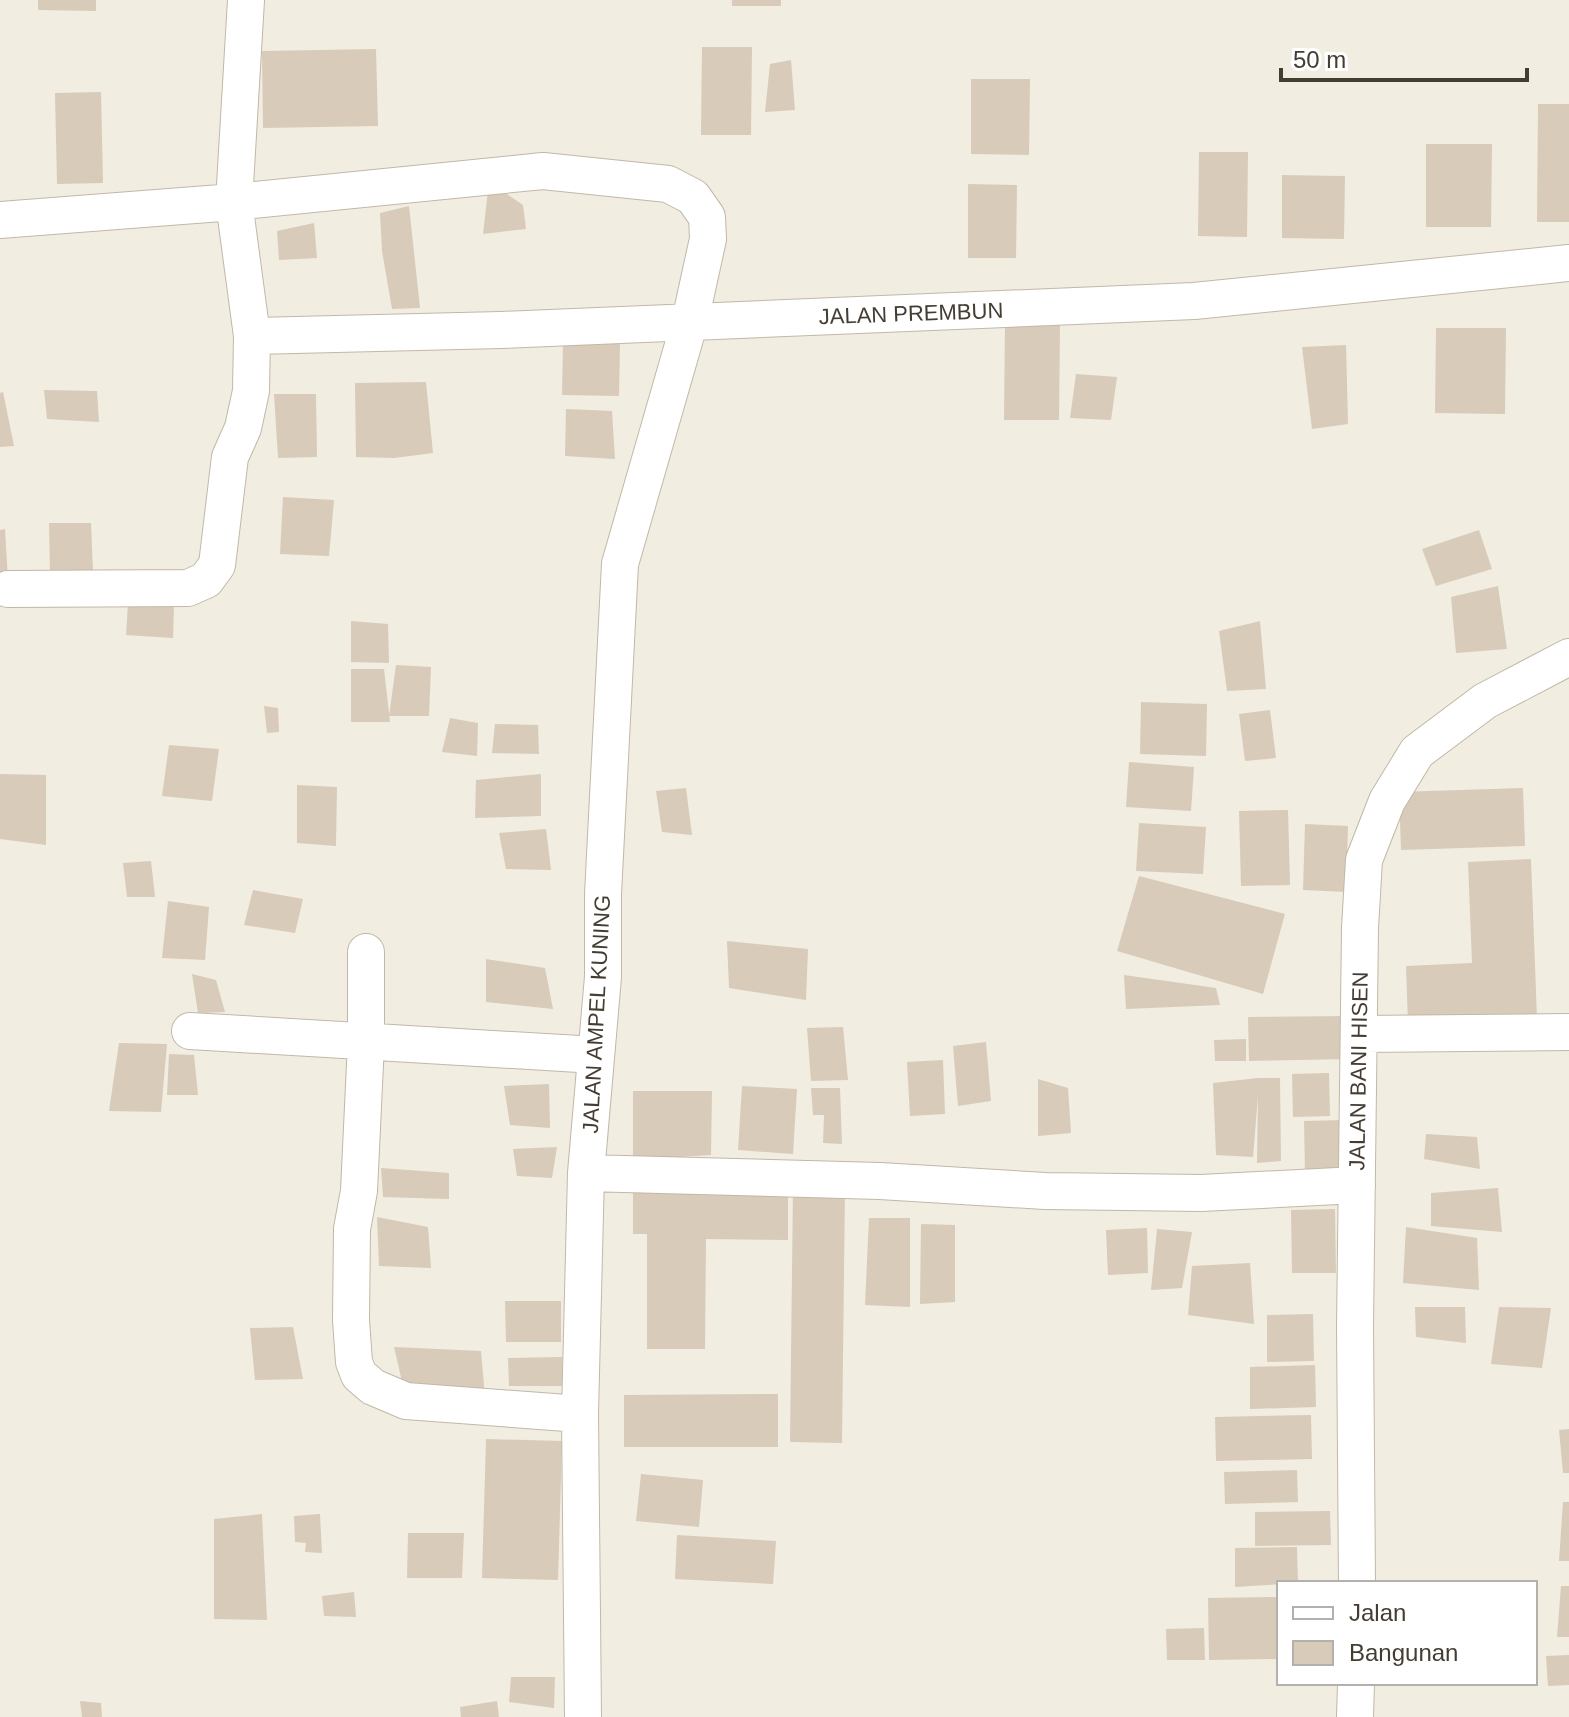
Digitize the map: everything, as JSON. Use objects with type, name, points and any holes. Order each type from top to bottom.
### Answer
[{"type":"street","points":[[8,589],[179,589],[206,580],[217,565],[230,457],[243,428],[251,391],[252,336],[234,202],[246,0]]},
{"type":"street","name":"JALAN AMPEL KUNING","points":[[0,220],[234,202],[543,171],[668,184],[693,197],[707,217],[709,229],[690,321],[620,564],[603,894],[603,977],[586,1173],[580,1414],[583,1717]]},
{"type":"street","name":"JALAN PREMBUN","points":[[252,336],[501,330],[1194,301],[1569,263]]},
{"type":"street","name":"JALAN BANI HISEN","points":[[1357,1581],[1355,1327],[1360,928],[1364,860],[1387,801],[1417,752],[1485,701],[1569,657]]},
{"type":"street","points":[[366,952],[366,1043],[359,1191],[352,1229],[351,1320],[354,1362],[359,1375],[373,1387],[406,1401],[580,1414]]},
{"type":"street","points":[[190,1031],[596,1055]]},
{"type":"street","points":[[1359,1034],[1569,1032]]},
{"type":"street","points":[[586,1173],[880,1181],[1045,1191],[1201,1193],[1357,1185]]},
{"type":"street","points":[[1355,1717],[1356,1685]]},
{"type":"building","points":[[38,0],[96,0],[96,11],[38,10]]},
{"type":"building","points":[[732,0],[781,0],[781,6],[732,6]]},
{"type":"building","points":[[702,47],[752,47],[751,135],[701,135]]},
{"type":"building","points":[[376,49],[378,126],[263,128],[262,51]]},
{"type":"building","points":[[791,60],[795,110],[765,112],[770,64]]},
{"type":"building","points":[[971,79],[1030,79],[1029,155],[971,154]]},
{"type":"building","points":[[101,92],[103,183],[57,184],[55,93]]},
{"type":"building","points":[[1538,104],[1569,104],[1569,222],[1537,222]]},
{"type":"building","points":[[1426,144],[1492,144],[1491,227],[1426,227]]},
{"type":"building","points":[[1199,152],[1248,152],[1247,237],[1198,236]]},
{"type":"building","points":[[1282,175],[1345,176],[1344,239],[1282,238]]},
{"type":"building","points":[[489,182],[523,205],[526,229],[483,234]]},
{"type":"building","points":[[968,184],[1017,185],[1016,258],[968,258]]},
{"type":"building","points":[[409,206],[420,308],[392,309],[382,251],[380,213]]},
{"type":"building","points":[[314,223],[317,258],[279,260],[277,231]]},
{"type":"building","points":[[1005,323],[1060,323],[1059,420],[1004,420]]},
{"type":"building","points":[[1436,328],[1506,328],[1505,414],[1435,413]]},
{"type":"building","points":[[563,343],[620,344],[619,396],[562,395]]},
{"type":"building","points":[[1346,345],[1348,424],[1312,429],[1302,347]]},
{"type":"building","points":[[1076,374],[1117,377],[1111,420],[1070,418]]},
{"type":"building","points":[[426,382],[433,453],[394,458],[356,457],[355,383]]},
{"type":"building","points":[[44,390],[97,391],[99,422],[47,419]]},
{"type":"building","points":[[3,392],[14,446],[0,447],[0,393]]},
{"type":"building","points":[[274,394],[316,394],[317,457],[278,458]]},
{"type":"building","points":[[566,409],[612,411],[615,459],[565,456]]},
{"type":"building","points":[[283,497],[334,500],[329,556],[280,554]]},
{"type":"building","points":[[49,523],[91,523],[93,572],[50,574]]},
{"type":"building","points":[[5,529],[8,580],[0,580],[0,530]]},
{"type":"building","points":[[1479,530],[1492,569],[1436,586],[1422,549]]},
{"type":"building","points":[[1498,586],[1507,649],[1456,653],[1451,597]]},
{"type":"building","points":[[128,603],[174,606],[173,638],[126,635]]},
{"type":"building","points":[[351,621],[388,624],[389,663],[351,662]]},
{"type":"building","points":[[1260,621],[1266,689],[1227,691],[1219,631]]},
{"type":"building","points":[[396,665],[431,667],[429,716],[389,716]]},
{"type":"building","points":[[351,669],[384,669],[390,722],[351,722]]},
{"type":"building","points":[[1141,702],[1207,704],[1206,756],[1140,754]]},
{"type":"building","points":[[264,706],[278,708],[279,732],[267,733]]},
{"type":"building","points":[[1270,710],[1276,758],[1245,761],[1239,714]]},
{"type":"building","points":[[450,718],[478,723],[477,756],[442,752]]},
{"type":"building","points":[[495,724],[538,725],[539,754],[492,753]]},
{"type":"building","points":[[169,745],[219,749],[212,801],[162,796]]},
{"type":"building","points":[[1129,762],[1194,767],[1191,811],[1126,807]]},
{"type":"building","points":[[0,774],[46,775],[46,845],[0,839]]},
{"type":"building","points":[[541,774],[541,816],[475,818],[476,780]]},
{"type":"building","points":[[297,785],[337,787],[336,846],[297,843]]},
{"type":"building","points":[[686,788],[692,835],[662,832],[656,791]]},
{"type":"building","points":[[1523,788],[1525,846],[1401,850],[1399,792]]},
{"type":"building","points":[[1288,810],[1290,885],[1241,886],[1239,811]]},
{"type":"building","points":[[1139,823],[1206,827],[1203,874],[1136,871]]},
{"type":"building","points":[[1305,824],[1348,826],[1346,892],[1303,890]]},
{"type":"building","points":[[546,829],[551,870],[506,869],[499,833]]},
{"type":"building","points":[[1531,859],[1537,1019],[1408,1023],[1406,966],[1472,963],[1468,862]]},
{"type":"building","points":[[151,861],[155,897],[127,897],[123,863]]},
{"type":"building","points":[[1139,876],[1285,914],[1263,994],[1117,951]]},
{"type":"building","points":[[253,890],[303,899],[295,933],[244,925]]},
{"type":"building","points":[[168,901],[209,907],[205,960],[162,958]]},
{"type":"building","points":[[727,941],[808,949],[806,1000],[729,988]]},
{"type":"building","points":[[486,959],[545,968],[553,1009],[486,1002]]},
{"type":"building","points":[[192,974],[216,980],[225,1012],[198,1013]]},
{"type":"building","points":[[1124,975],[1216,988],[1220,1005],[1126,1009]]},
{"type":"building","points":[[1349,1016],[1350,1059],[1249,1061],[1248,1017]]},
{"type":"building","points":[[843,1027],[848,1080],[811,1081],[807,1028]]},
{"type":"building","points":[[1246,1039],[1246,1061],[1215,1061],[1214,1040]]},
{"type":"building","points":[[986,1042],[991,1101],[958,1106],[953,1046]]},
{"type":"building","points":[[119,1043],[167,1044],[161,1112],[109,1111]]},
{"type":"building","points":[[169,1054],[194,1055],[198,1095],[167,1095]]},
{"type":"building","points":[[943,1060],[945,1114],[910,1116],[907,1062]]},
{"type":"building","points":[[1329,1073],[1330,1116],[1293,1117],[1292,1074]]},
{"type":"building","points":[[1280,1078],[1281,1161],[1257,1163],[1258,1096],[1253,1157],[1216,1155],[1213,1083]]},
{"type":"building","points":[[1038,1079],[1068,1088],[1071,1133],[1038,1136]]},
{"type":"building","points":[[549,1084],[550,1128],[510,1125],[504,1086]]},
{"type":"building","points":[[742,1086],[797,1089],[793,1154],[738,1150]]},
{"type":"building","points":[[811,1088],[840,1088],[842,1144],[823,1143],[824,1115],[813,1115]]},
{"type":"building","points":[[633,1091],[712,1091],[711,1155],[633,1160]]},
{"type":"building","points":[[1346,1120],[1347,1172],[1305,1173],[1304,1121]]},
{"type":"building","points":[[1426,1134],[1477,1137],[1480,1169],[1424,1159]]},
{"type":"building","points":[[557,1147],[552,1178],[517,1176],[513,1149]]},
{"type":"building","points":[[381,1168],[449,1173],[449,1199],[383,1197]]},
{"type":"building","points":[[633,1186],[788,1187],[788,1240],[706,1239],[705,1349],[647,1349],[647,1234],[633,1234]]},
{"type":"building","points":[[793,1187],[845,1187],[842,1443],[790,1442]]},
{"type":"building","points":[[1498,1188],[1502,1232],[1431,1226],[1431,1193]]},
{"type":"building","points":[[1335,1209],[1336,1273],[1292,1273],[1291,1210]]},
{"type":"building","points":[[377,1217],[428,1227],[431,1268],[379,1266]]},
{"type":"building","points":[[869,1218],[910,1218],[910,1307],[865,1305]]},
{"type":"building","points":[[921,1224],[955,1225],[955,1302],[920,1304]]},
{"type":"building","points":[[1406,1227],[1477,1238],[1479,1290],[1403,1283]]},
{"type":"building","points":[[1147,1228],[1148,1273],[1108,1275],[1106,1230]]},
{"type":"building","points":[[1157,1229],[1192,1232],[1182,1288],[1151,1290]]},
{"type":"building","points":[[1250,1263],[1254,1324],[1188,1315],[1192,1266]]},
{"type":"building","points":[[505,1301],[561,1301],[561,1342],[506,1342]]},
{"type":"building","points":[[1415,1307],[1465,1307],[1466,1343],[1416,1337]]},
{"type":"building","points":[[1499,1307],[1551,1308],[1542,1368],[1491,1364]]},
{"type":"building","points":[[1313,1314],[1314,1361],[1267,1362],[1267,1315]]},
{"type":"building","points":[[293,1327],[303,1379],[255,1380],[250,1328]]},
{"type":"building","points":[[394,1347],[481,1351],[485,1397],[404,1390]]},
{"type":"building","points":[[562,1357],[563,1386],[509,1386],[508,1358]]},
{"type":"building","points":[[1315,1365],[1316,1407],[1250,1409],[1250,1367]]},
{"type":"building","points":[[778,1394],[778,1447],[624,1447],[624,1395]]},
{"type":"building","points":[[1311,1415],[1312,1459],[1216,1461],[1215,1417]]},
{"type":"building","points":[[1569,1429],[1569,1473],[1563,1473],[1559,1430]]},
{"type":"building","points":[[486,1439],[562,1441],[558,1580],[482,1578]]},
{"type":"building","points":[[1297,1470],[1298,1502],[1225,1504],[1224,1472]]},
{"type":"building","points":[[641,1474],[703,1480],[699,1527],[636,1521]]},
{"type":"building","points":[[1563,1502],[1569,1502],[1569,1561],[1559,1561]]},
{"type":"building","points":[[1330,1511],[1331,1545],[1255,1546],[1255,1512]]},
{"type":"building","points":[[262,1514],[267,1620],[214,1619],[214,1519]]},
{"type":"building","points":[[320,1514],[322,1553],[305,1552],[306,1543],[295,1542],[294,1516]]},
{"type":"building","points":[[408,1533],[464,1533],[462,1578],[407,1578]]},
{"type":"building","points":[[677,1535],[776,1541],[773,1584],[675,1579]]},
{"type":"building","points":[[1297,1547],[1298,1581],[1235,1587],[1235,1548]]},
{"type":"building","points":[[1561,1586],[1569,1586],[1569,1637],[1557,1637]]},
{"type":"building","points":[[354,1592],[356,1617],[324,1616],[322,1596]]},
{"type":"building","points":[[1277,1597],[1277,1659],[1209,1660],[1208,1598]]},
{"type":"building","points":[[1204,1628],[1205,1660],[1167,1660],[1166,1629]]},
{"type":"building","points":[[1569,1655],[1569,1685],[1548,1686],[1546,1656]]},
{"type":"building","points":[[511,1677],[555,1677],[554,1708],[509,1702]]},
{"type":"building","points":[[80,1701],[101,1703],[102,1717],[82,1717]]},
{"type":"building","points":[[497,1701],[499,1717],[461,1717],[460,1707]]}]
